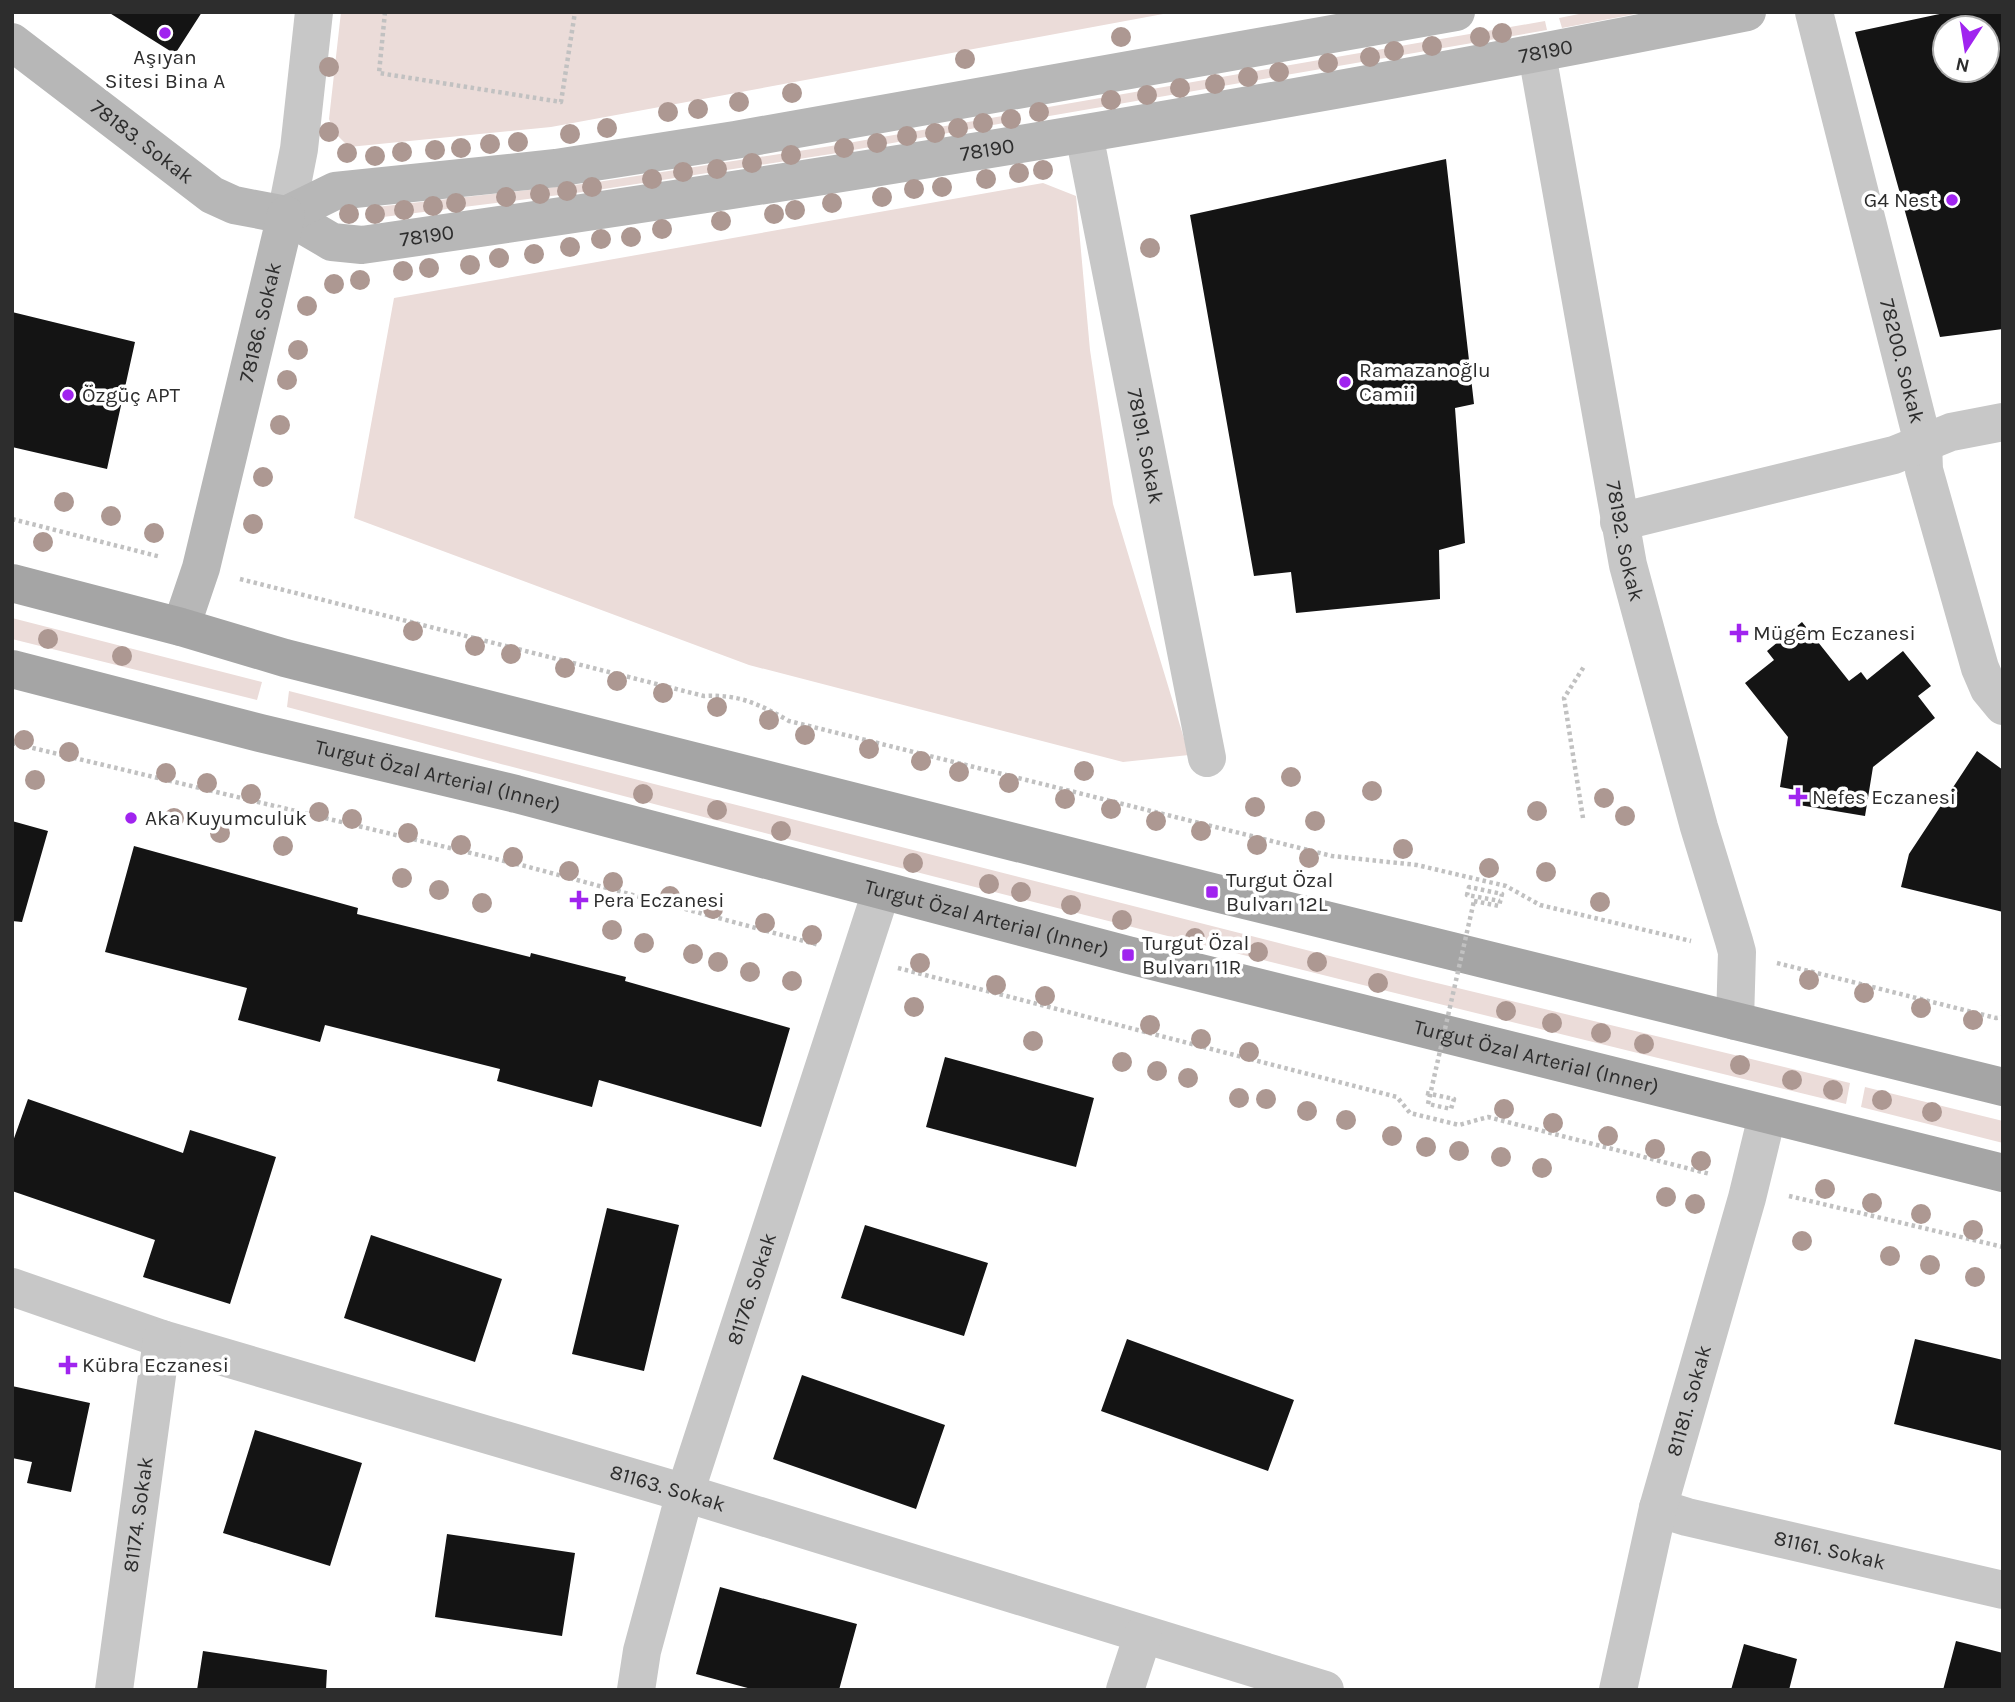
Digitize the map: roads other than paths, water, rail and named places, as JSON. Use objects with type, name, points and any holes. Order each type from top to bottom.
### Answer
[{"type":"main road","points":[[12,583],[181,627],[285,658],[2003,1087]]},
{"type":"main road","name":"Turgut Özal Arterial (Inner)","points":[[12,669],[247,730],[516,794],[881,892],[2003,1173]]},
{"type":"street","name":"78186. Sokak","points":[[181,627],[201,568],[286,215],[299,149],[313,12]]},
{"type":"street","points":[[286,215],[335,191],[556,168],[721,142],[1457,12]]},
{"type":"street","name":"78190","points":[[286,215],[332,242],[362,245],[1084,134],[1537,54],[1746,12]]},
{"type":"street","name":"78200. Sokak","points":[[1814,12],[1923,443],[1924,470],[1980,668],[1989,689],[2003,706]]},
{"type":"street","name":"78183. Sokak","points":[[12,42],[212,195],[234,205],[286,215]]},
{"type":"street","name":"78192. Sokak","points":[[1537,54],[1628,565],[1699,827],[1737,952],[1735,1021]]},
{"type":"street","name":"78191. Sokak","points":[[1084,134],[1207,758]]},
{"type":"street","points":[[1619,522],[1894,455],[1951,432],[2003,422]]},
{"type":"street","name":"81176. Sokak","points":[[636,1690],[642,1651],[685,1493],[881,892]]},
{"type":"street","name":"81181. Sokak","points":[[1618,1690],[1658,1508],[1747,1198],[1767,1116]]},
{"type":"street","name":"81163. Sokak","points":[[12,1287],[162,1339],[685,1493],[1325,1690]]},
{"type":"street","name":"81174. Sokak","points":[[114,1690],[162,1339]]},
{"type":"street","name":"81161. Sokak","points":[[1658,1508],[2003,1590]]},
{"type":"street","points":[[1125,1690],[1143,1635]]},
{"type":"place","name":"Aşıyan Sitesi Bina A","points":[[165,33]]},
{"type":"place","name":"G4 Nest","points":[[1952,200]]},
{"type":"place","name":"Ramazanoğlu Camii","points":[[1345,382]]},
{"type":"place","name":"Özgüç APT","points":[[68,395]]},
{"type":"place","name":"Mügem Eczanesi","points":[[1739,633]]},
{"type":"place","name":"Nefes Eczanesi","points":[[1798,797]]},
{"type":"place","name":"Aka Kuyumculuk","points":[[131,818]]},
{"type":"place","name":"Turgut Özal Bulvarı 12L","points":[[1212,892]]},
{"type":"place","name":"Pera Eczanesi","points":[[579,900]]},
{"type":"place","name":"Turgut Özal Bulvarı 11R","points":[[1128,955]]},
{"type":"place","name":"Kübra Eczanesi","points":[[68,1365]]}]
